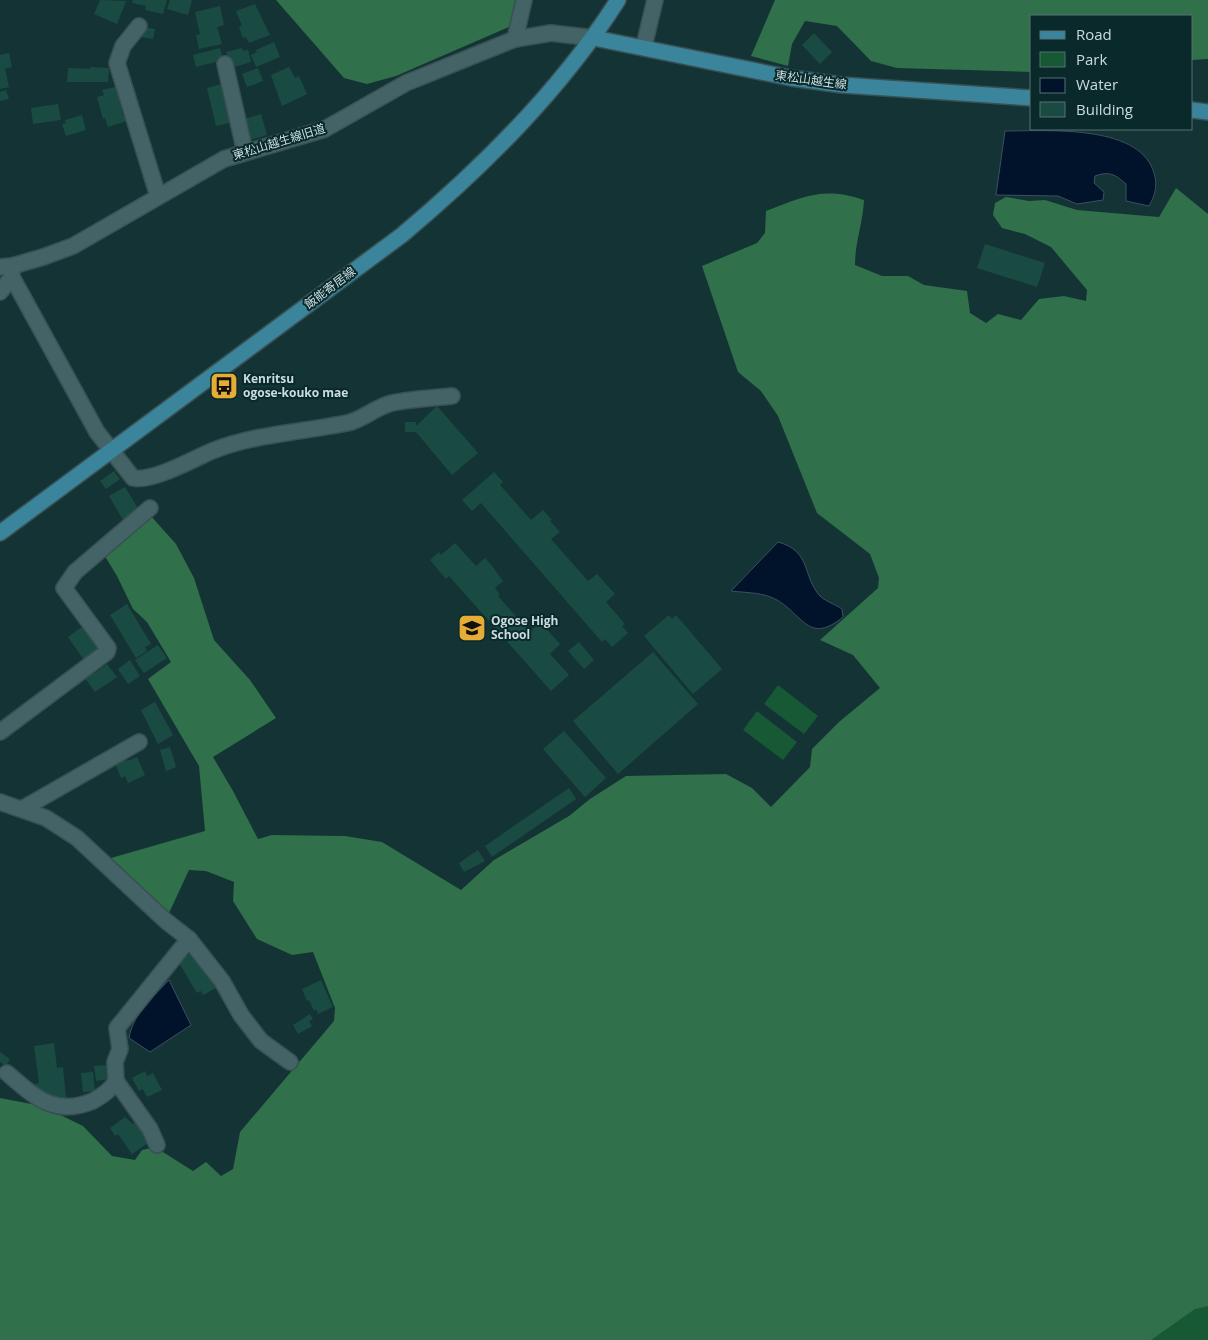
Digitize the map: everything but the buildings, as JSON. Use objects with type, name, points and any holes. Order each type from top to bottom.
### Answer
[{"type":"main road","name":"飯能寄居線","points":[[0,533],[402,235],[435,207],[512,133],[594,38],[618,0]]},
{"type":"main road","name":"東松山越生線","points":[[594,38],[644,46],[791,78],[833,84],[1030,98]]},
{"type":"main road","points":[[1193,110],[1208,112]]},
{"type":"street","points":[[514,39],[524,0]]},
{"type":"street","points":[[644,46],[655,0]]},
{"type":"street","points":[[139,26],[123,46],[117,63],[158,196]]},
{"type":"street","name":"東松山越生線旧道","points":[[8,270],[73,246],[224,159],[330,127],[406,83],[514,39],[551,33],[594,38]]},
{"type":"street","points":[[225,64],[245,152]]},
{"type":"street","points":[[8,270],[97,432],[133,478],[140,479],[219,449],[281,434],[348,423],[361,419],[376,408],[392,403],[452,396]]},
{"type":"street","points":[[0,292],[8,270]]},
{"type":"street","points":[[0,732],[107,652],[108,648],[64,588],[75,572],[150,508]]},
{"type":"street","points":[[22,808],[139,742]]},
{"type":"street","points":[[0,802],[22,808],[46,818],[77,838],[166,921],[189,939],[222,982],[241,1015],[261,1041],[290,1062]]},
{"type":"street","points":[[157,1144],[150,1129],[116,1081],[115,1062],[120,1049],[117,1028],[189,939]]},
{"type":"street","points":[[7,1073],[30,1093],[58,1107],[84,1104],[102,1097],[116,1081]]},
{"type":"green space","points":[[276,0],[517,0],[511,26],[396,76],[367,84],[344,78]]},
{"type":"green space","points":[[775,0],[1208,0],[1208,59],[1193,60],[1193,15],[1030,15],[1030,72],[897,68],[871,61],[837,26],[805,21],[792,44],[788,66],[751,56]]},
{"type":"green space","points":[[1176,188],[1208,214],[1208,1306],[1195,1309],[1151,1340],[0,1340],[0,1098],[42,1106],[83,1126],[112,1156],[135,1160],[142,1150],[155,1147],[193,1171],[206,1162],[221,1176],[233,1169],[240,1132],[334,1021],[335,1008],[313,952],[292,955],[257,939],[233,901],[234,882],[206,871],[189,870],[169,913],[111,858],[205,831],[199,766],[148,679],[171,662],[147,622],[133,609],[117,576],[100,548],[150,515],[176,544],[194,578],[214,640],[250,680],[276,718],[213,757],[258,839],[272,835],[345,836],[382,842],[461,890],[494,860],[569,816],[590,799],[626,776],[726,774],[752,788],[771,807],[810,767],[812,749],[839,722],[880,688],[853,655],[820,640],[878,588],[879,578],[870,554],[817,513],[778,416],[761,391],[738,372],[702,266],[757,243],[765,233],[766,211],[791,201],[814,195],[837,194],[850,196],[864,200],[855,265],[882,276],[908,276],[924,285],[967,291],[970,313],[986,323],[998,314],[1021,320],[1039,299],[1064,296],[1086,301],[1087,290],[1051,247],[1025,234],[1002,228],[993,215],[995,203],[1006,197],[1029,201],[1045,200],[1077,210],[1159,217]]},
{"type":"green space","points":[[778,685],[818,716],[804,734],[764,704]]},
{"type":"green space","points":[[757,711],[797,742],[783,760],[743,730]]},
{"type":"green space","points":[[1208,1262],[1208,1340],[1140,1340]]},
{"type":"water","points":[[1005,131],[1088,133],[1110,137],[1128,144],[1143,155],[1155,175],[1155,193],[1149,206],[1126,201],[1126,184],[1115,176],[1108,174],[1095,176],[1094,183],[1104,192],[1103,200],[1077,204],[1058,196],[996,195]]},
{"type":"water","points":[[778,542],[796,551],[801,557],[819,595],[842,609],[843,617],[831,625],[814,628],[807,625],[786,606],[772,597],[731,591]]},
{"type":"water","points":[[169,980],[191,1025],[150,1052],[129,1038],[131,1029],[150,999]]},
{"type":"place","name":"Kenritsu ogose-kouko mae","points":[[224,386]]},
{"type":"place","name":"Ogose High School","points":[[472,628]]}]
